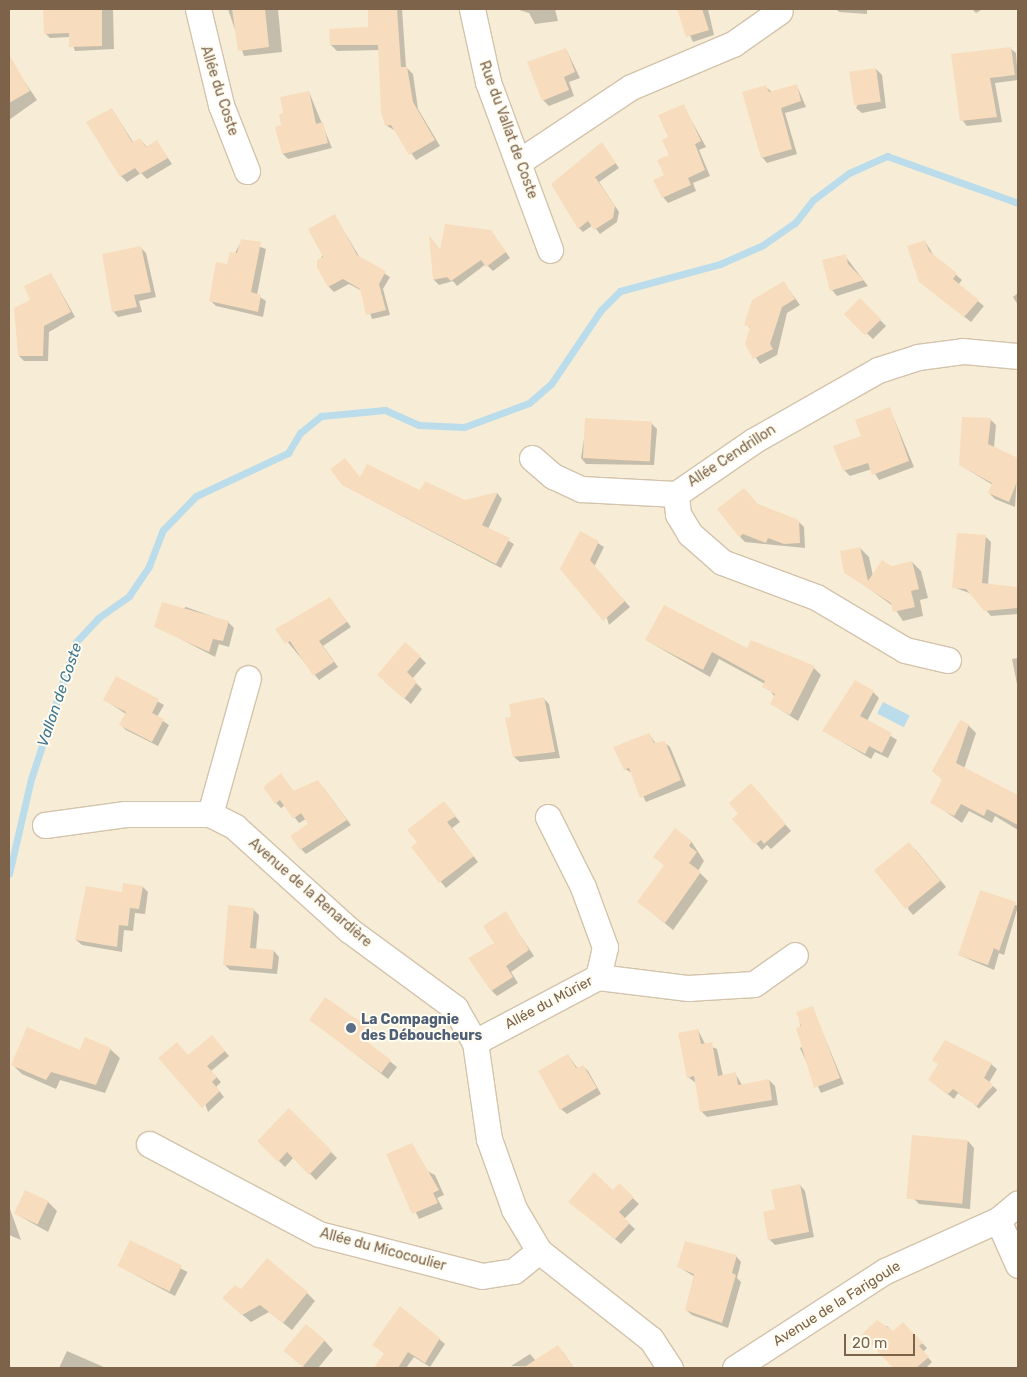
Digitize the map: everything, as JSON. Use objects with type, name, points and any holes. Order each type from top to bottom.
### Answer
[{"type":"street","name":"Allée du Coste","points":[[198,9],[221,105],[247,171]]},
{"type":"street","name":"Rue du Vallat de Coste","points":[[472,9],[488,82],[520,161],[550,250]]},
{"type":"street","points":[[520,161],[548,147],[631,87],[733,44],[780,11]]},
{"type":"street","name":"Allée Cendrillon","points":[[948,660],[905,650],[816,597],[722,562],[690,534],[678,514],[676,494],[753,440],[878,370],[918,356],[963,352],[1018,356]]},
{"type":"street","points":[[532,458],[553,476],[581,489],[676,494]]},
{"type":"street","points":[[210,814],[248,678]]},
{"type":"street","name":"Avenue de la Renardière","points":[[45,825],[125,814],[210,814],[234,827],[349,930],[455,1008],[476,1042],[489,1140],[514,1208],[539,1251],[651,1339],[670,1368]]},
{"type":"street","points":[[548,817],[583,887],[605,947],[598,977]]},
{"type":"street","name":"Allée du Mûrier","points":[[476,1042],[598,977],[688,988],[754,984],[795,955]]},
{"type":"street","name":"Allée du Micocoulier","points":[[149,1144],[319,1234],[482,1276],[514,1272],[539,1251]]},
{"type":"street","name":"Avenue de la Farigoule","points":[[735,1368],[885,1271],[998,1220],[1018,1203]]},
{"type":"street","points":[[998,1220],[1018,1265]]},
{"type":"shaded area","points":[[9,9],[1018,9],[1018,1368],[9,1368]]},
{"type":"water","points":[[883,702],[910,716],[904,727],[877,714]]},
{"type":"building","points":[[43,9],[102,9],[102,46],[69,47],[69,33],[44,34]]},
{"type":"building","points":[[232,9],[265,9],[269,47],[238,51]]},
{"type":"building","points":[[368,9],[397,9],[401,67],[407,67],[413,102],[435,140],[409,155],[391,125],[385,126],[381,112],[378,45],[330,45],[329,29],[368,27]]},
{"type":"building","points":[[677,9],[702,9],[709,30],[686,37]]},
{"type":"building","points":[[1011,47],[1015,75],[990,78],[997,117],[960,121],[951,54]]},
{"type":"building","points":[[566,48],[575,72],[564,77],[569,90],[542,101],[527,62]]},
{"type":"building","points":[[9,54],[30,91],[9,103]]},
{"type":"building","points":[[876,68],[881,102],[854,105],[849,72]]},
{"type":"building","points":[[797,84],[801,101],[781,108],[792,149],[761,158],[742,92],[766,85],[769,92]]},
{"type":"building","points":[[309,91],[316,124],[323,122],[328,143],[282,154],[275,127],[281,125],[279,114],[283,113],[280,97]]},
{"type":"building","points":[[684,104],[701,141],[695,144],[705,170],[688,178],[691,185],[662,198],[653,180],[664,175],[657,160],[669,155],[662,140],[668,137],[658,115]]},
{"type":"building","points":[[112,108],[132,142],[140,138],[146,147],[157,140],[168,158],[140,174],[135,168],[120,177],[86,122]]},
{"type":"building","points":[[602,142],[616,163],[595,177],[615,206],[613,218],[594,230],[588,221],[578,229],[551,184]]},
{"type":"building","points":[[335,214],[357,255],[386,271],[379,284],[386,310],[366,315],[360,289],[343,279],[328,287],[317,268],[317,260],[323,257],[308,229]]},
{"type":"building","points":[[445,224],[491,230],[506,252],[486,267],[481,260],[451,281],[447,277],[433,280],[429,235],[440,249]]},
{"type":"building","points":[[241,239],[261,242],[251,292],[261,295],[258,312],[209,301],[216,262],[227,264],[230,252],[237,253]]},
{"type":"building","points":[[925,240],[929,251],[957,273],[953,279],[979,300],[964,317],[919,282],[907,246]]},
{"type":"building","points":[[141,246],[151,292],[134,295],[137,307],[112,312],[102,254]]},
{"type":"building","points":[[846,254],[848,264],[864,280],[830,291],[822,260]]},
{"type":"building","points":[[51,273],[71,312],[44,326],[43,356],[18,356],[14,308],[30,300],[24,286]]},
{"type":"building","points":[[784,281],[795,299],[782,307],[770,344],[773,349],[753,359],[745,344],[750,327],[744,325],[752,300]]},
{"type":"building","points":[[860,298],[881,319],[865,335],[844,314]]},
{"type":"building","points":[[890,407],[909,461],[872,475],[868,463],[843,471],[833,446],[861,436],[855,420]]},
{"type":"building","points":[[962,417],[991,418],[988,444],[1018,458],[1018,479],[1009,502],[988,493],[992,483],[959,465]]},
{"type":"building","points":[[585,418],[652,422],[650,461],[583,458]]},
{"type":"building","points":[[345,458],[360,477],[367,464],[420,490],[425,481],[465,500],[498,492],[482,525],[510,538],[496,564],[342,485],[330,469]]},
{"type":"building","points":[[744,488],[758,504],[799,520],[800,543],[784,544],[768,538],[766,543],[743,534],[739,537],[717,509]]},
{"type":"building","points":[[580,531],[599,541],[590,560],[625,601],[603,621],[560,569]]},
{"type":"building","points":[[957,533],[986,535],[982,583],[1018,587],[1018,608],[984,611],[966,589],[952,588]]},
{"type":"building","points":[[860,547],[868,581],[882,560],[892,566],[912,561],[919,589],[911,591],[915,607],[893,612],[891,603],[844,573],[840,551]]},
{"type":"building","points":[[330,597],[347,622],[319,641],[334,662],[313,676],[290,641],[285,644],[275,629]]},
{"type":"building","points":[[162,602],[229,621],[223,641],[213,639],[209,652],[154,627]]},
{"type":"building","points":[[664,605],[747,648],[751,640],[815,666],[790,715],[770,704],[775,694],[762,687],[765,681],[712,652],[703,670],[645,640]]},
{"type":"building","points":[[405,642],[421,656],[407,672],[417,682],[404,699],[377,675]]},
{"type":"building","points":[[116,676],[159,699],[152,713],[164,719],[152,742],[119,725],[126,712],[103,700]]},
{"type":"building","points":[[855,680],[874,691],[860,716],[892,733],[882,753],[869,746],[865,754],[822,731]]},
{"type":"building","points":[[544,697],[555,752],[513,757],[505,718],[511,717],[509,704]]},
{"type":"building","points":[[960,720],[969,724],[956,763],[1018,795],[1018,825],[987,809],[984,816],[961,804],[954,816],[930,803],[942,780],[932,771]]},
{"type":"building","points":[[649,733],[654,743],[665,741],[681,780],[640,798],[629,768],[624,770],[613,747]]},
{"type":"building","points":[[281,773],[293,791],[318,780],[347,820],[300,850],[290,836],[308,824],[301,813],[293,819],[280,800],[275,804],[263,787]]},
{"type":"building","points":[[751,783],[786,824],[764,844],[761,840],[755,845],[732,819],[738,814],[729,803]]},
{"type":"building","points":[[444,801],[456,816],[447,822],[474,856],[439,883],[411,847],[417,842],[407,830]]},
{"type":"building","points":[[675,828],[692,841],[689,846],[697,852],[689,863],[701,872],[665,923],[637,902],[664,865],[653,857]]},
{"type":"building","points":[[909,842],[940,881],[905,909],[874,870]]},
{"type":"building","points":[[123,883],[143,886],[139,909],[130,908],[128,926],[119,925],[117,947],[75,940],[86,886],[122,892]]},
{"type":"building","points":[[980,890],[1016,902],[999,951],[994,948],[988,965],[958,955]]},
{"type":"building","points":[[228,905],[254,908],[250,948],[274,950],[272,969],[223,965]]},
{"type":"building","points":[[506,911],[529,950],[506,966],[513,977],[491,991],[468,958],[494,943],[483,926]]},
{"type":"building","points":[[325,997],[368,1027],[361,1037],[391,1060],[381,1073],[309,1020]]},
{"type":"building","points":[[813,1006],[840,1078],[814,1088],[796,1028],[801,1026],[796,1012]]},
{"type":"building","points":[[27,1027],[80,1050],[85,1037],[111,1048],[96,1085],[51,1072],[46,1080],[11,1065]]},
{"type":"building","points":[[698,1029],[701,1044],[712,1042],[718,1076],[736,1072],[738,1085],[769,1079],[772,1100],[700,1112],[694,1076],[687,1078],[678,1033]]},
{"type":"building","points":[[212,1035],[225,1051],[207,1066],[217,1077],[212,1082],[220,1091],[202,1108],[158,1058],[177,1042],[188,1055]]},
{"type":"building","points":[[945,1040],[992,1063],[984,1078],[993,1084],[977,1106],[953,1089],[948,1094],[928,1080],[938,1064],[932,1060]]},
{"type":"building","points":[[568,1054],[576,1068],[583,1065],[597,1088],[560,1110],[538,1071]]},
{"type":"building","points":[[289,1108],[332,1151],[309,1175],[287,1152],[278,1162],[257,1141]]},
{"type":"building","points":[[912,1135],[968,1140],[962,1204],[906,1199]]},
{"type":"building","points":[[412,1143],[439,1190],[433,1193],[438,1203],[412,1214],[386,1154]]},
{"type":"building","points":[[594,1172],[613,1190],[619,1183],[634,1197],[619,1212],[630,1223],[615,1239],[568,1202]]},
{"type":"building","points":[[800,1184],[809,1232],[768,1240],[763,1212],[775,1209],[771,1190]]},
{"type":"building","points":[[25,1190],[49,1201],[38,1225],[14,1214]]},
{"type":"building","points":[[130,1240],[182,1265],[169,1291],[117,1266]]},
{"type":"building","points":[[685,1241],[737,1255],[732,1273],[736,1275],[722,1323],[685,1310],[694,1274],[677,1267]]},
{"type":"building","points":[[267,1258],[308,1292],[283,1323],[260,1305],[242,1315],[222,1298],[235,1285],[241,1289]]},
{"type":"building","points":[[400,1306],[440,1338],[425,1363],[408,1352],[398,1368],[374,1368],[384,1353],[372,1345]]},
{"type":"building","points":[[877,1320],[893,1331],[903,1322],[923,1343],[919,1346],[929,1357],[916,1368],[893,1368],[862,1334]]},
{"type":"building","points":[[306,1324],[325,1340],[303,1367],[284,1351]]},
{"type":"building","points":[[558,1345],[574,1368],[523,1368]]},
{"type":"waterway","name":"Vallon de Coste","points":[[9,874],[31,779],[76,642],[98,618],[129,596],[149,566],[163,530],[196,496],[288,453],[300,433],[321,416],[385,410],[419,425],[464,427],[529,403],[551,384],[601,310],[620,291],[720,264],[763,245],[795,223],[813,200],[849,173],[887,156],[1018,203]]},
{"type":"place","name":"La Compagnie des Déboucheurs","points":[[351,1028]]}]
